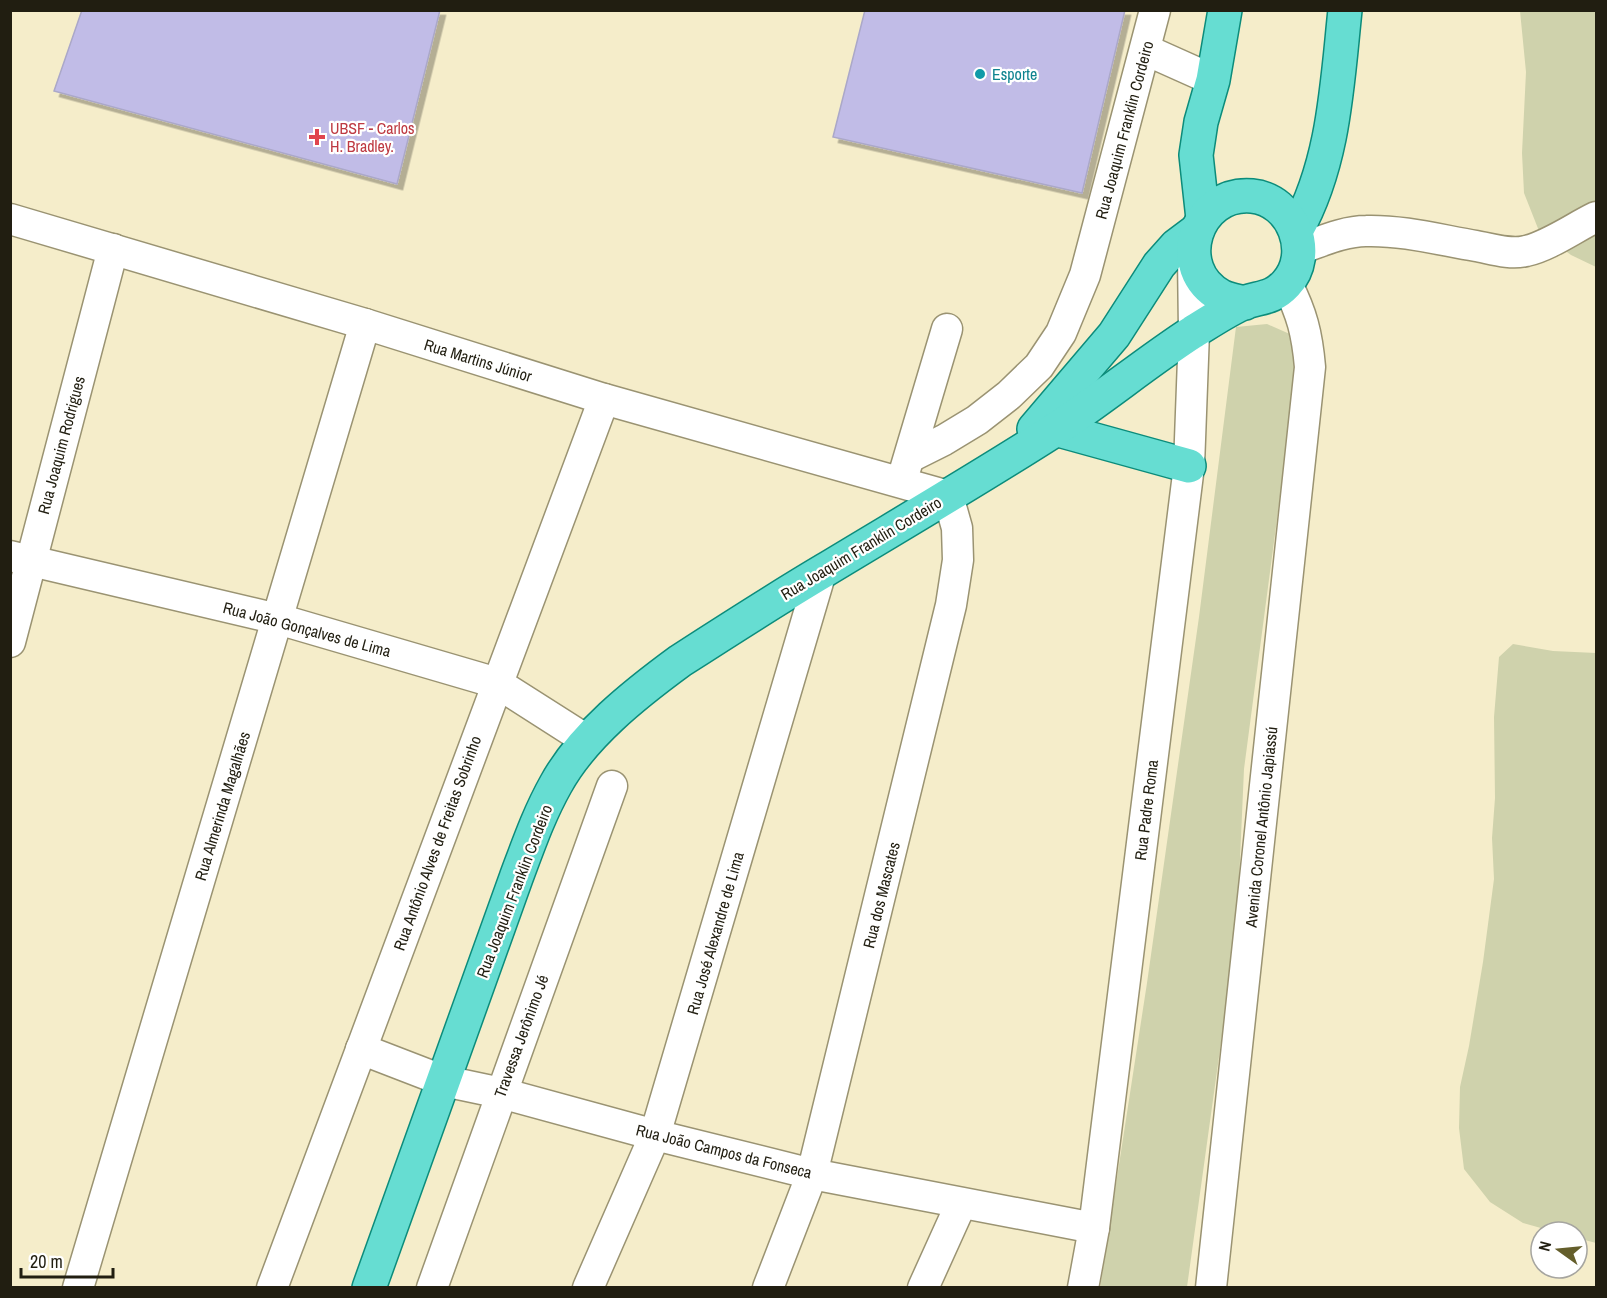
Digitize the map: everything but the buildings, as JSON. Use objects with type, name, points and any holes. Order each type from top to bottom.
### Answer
[{"type":"main road","points":[[1225,10],[1213,80],[1201,122],[1196,155],[1197,236],[1202,280],[1221,297],[1245,303],[1269,298],[1287,284],[1296,267],[1298,240],[1316,190],[1334,113],[1345,10]]},
{"type":"main road","points":[[1197,236],[1216,205],[1234,197],[1253,196],[1272,202],[1287,214],[1298,240]]},
{"type":"main road","name":"Rua Joaquim Franklin Cordeiro","points":[[1006,459],[1114,335],[1159,265],[1176,246],[1197,236]]},
{"type":"main road","name":"Rua Joaquim Franklin Cordeiro","points":[[369,1287],[535,828],[557,783],[588,741],[632,696],[680,661],[1055,429],[1194,332],[1245,303]]},
{"type":"main road","points":[[1055,429],[1190,466]]},
{"type":"street","name":"Rua Joaquim Franklin Cordeiro","points":[[905,470],[1009,395],[1039,366],[1061,333],[1085,275],[1155,10]]},
{"type":"street","points":[[1146,50],[1213,80]]},
{"type":"street","points":[[1298,240],[1365,231],[1401,234],[1504,252],[1525,251],[1551,242],[1596,217]]},
{"type":"street","name":"Rua Martins Júnior","points":[[10,219],[365,324],[604,399],[905,470],[948,496]]},
{"type":"street","name":"Rua Padre Roma","points":[[1083,1287],[1094,1228],[1190,466],[1197,236]]},
{"type":"street","name":"Rua Joaquim Rodrigues","points":[[10,642],[20,559],[113,249]]},
{"type":"street","name":"Avenida Coronel Antônio Japiassú","points":[[1211,1287],[1310,367],[1300,310],[1287,284]]},
{"type":"street","name":"Rua Almerinda Magalhães","points":[[78,1287],[365,324]]},
{"type":"street","points":[[905,470],[947,328]]},
{"type":"street","name":"Rua Antônio Alves de Freitas Sobrinho","points":[[272,1287],[604,399]]},
{"type":"street","name":"Rua dos Mascates","points":[[768,1287],[812,1174],[951,605],[958,560],[957,528],[948,496]]},
{"type":"street","name":"Rua João Gonçalves de Lima","points":[[20,559],[278,619],[497,683],[588,741]]},
{"type":"street","name":"Rua José Alexandre de Lima","points":[[588,1287],[656,1135],[822,572]]},
{"type":"street","name":"Travessa Jerônimo Jé","points":[[432,1287],[612,786]]},
{"type":"street","name":"Rua João Campos da Fonseca","points":[[361,1049],[444,1081],[501,1093],[812,1174],[1094,1228]]},
{"type":"street","points":[[923,1287],[961,1204]]},
{"type":"green space","points":[[1520,11],[1596,11],[1596,267],[1571,255],[1539,231],[1524,193],[1522,153],[1526,72]]},
{"type":"green space","points":[[1267,324],[1292,335],[1296,375],[1244,769],[1237,927],[1187,1287],[1100,1288],[1147,983],[1199,617],[1236,327]]},
{"type":"green space","points":[[1513,644],[1553,651],[1596,653],[1596,1243],[1589,1241],[1589,1220],[1529,1220],[1529,1225],[1523,1223],[1490,1202],[1464,1169],[1459,1128],[1460,1087],[1483,962],[1494,879],[1492,838],[1495,798],[1494,717],[1499,657]]},
{"type":"place","name":"Esporte","points":[[980,74]]},
{"type":"place","name":"UBSF - Carlos H. Bradley.","points":[[317,137]]}]
